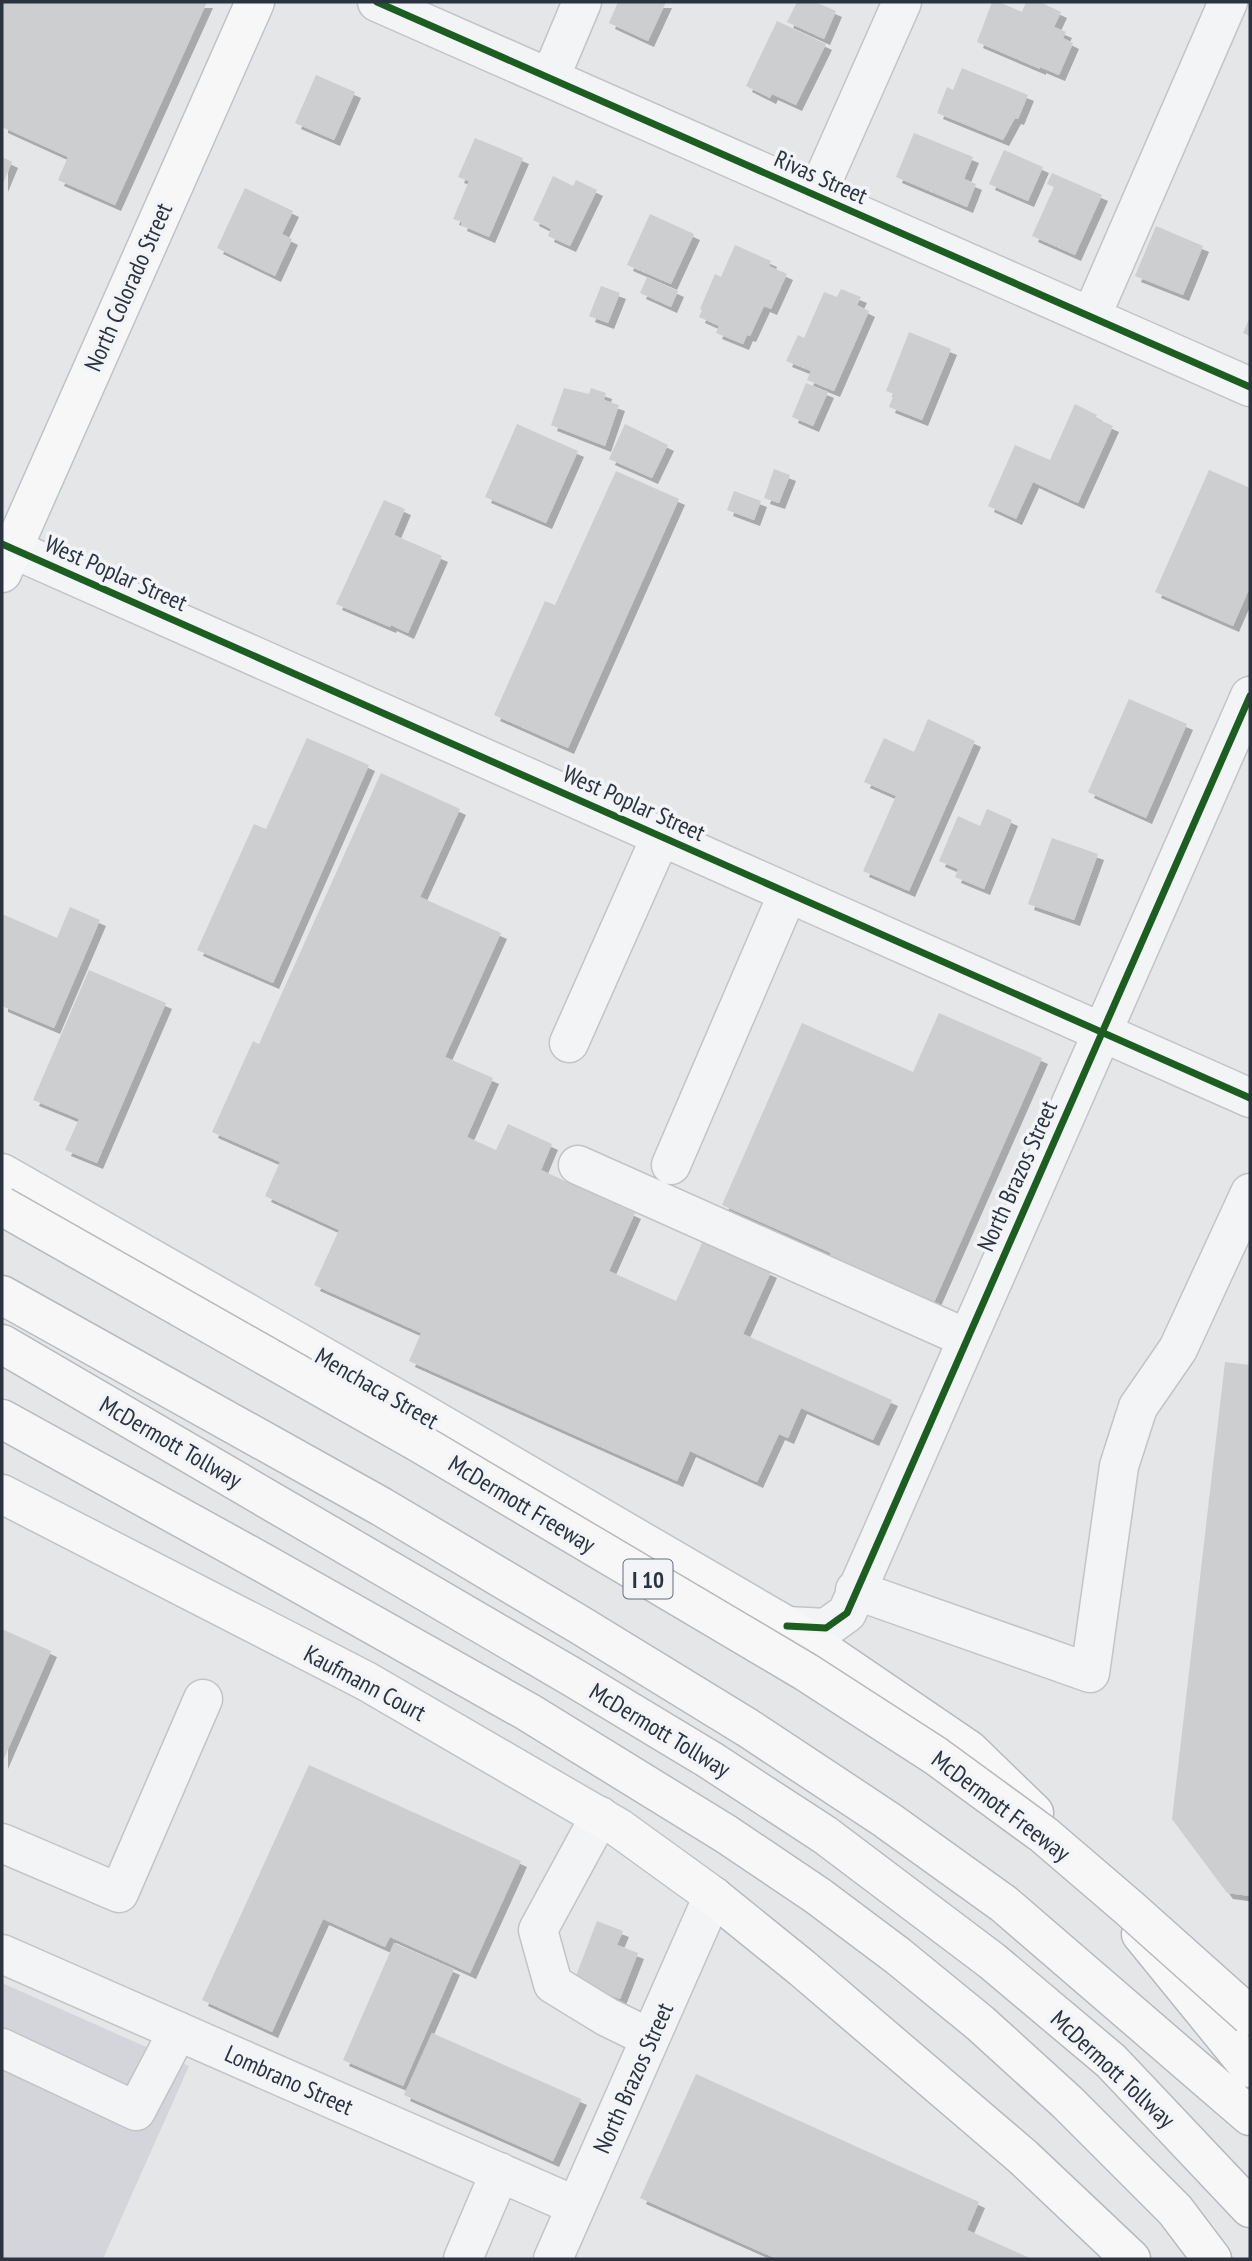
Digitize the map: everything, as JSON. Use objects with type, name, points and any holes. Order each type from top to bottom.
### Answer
[{"type":"main road","name":"North Colorado Street","points":[[5,555],[255,2]]},
{"type":"main road","name":"Menchaca Street","points":[[2,1173],[787,1626],[969,1750],[1077,1855],[1250,2068]]},
{"type":"main road","name":"McDermott Freeway","points":[[2,1206],[421,1444],[806,1672],[925,1749],[1044,1835],[1250,2016]]},
{"type":"main road","name":"McDermott Tollway","points":[[2,1295],[382,1507],[748,1728],[887,1820],[1004,1905],[1250,2116]]},
{"type":"main road","name":"McDermott Tollway","points":[[2,1344],[574,1678],[710,1760],[825,1835],[992,1961],[1111,2061],[1250,2208]]},
{"type":"main road","points":[[2,1419],[528,1712],[715,1827],[818,1896],[960,2006],[1067,2102],[1175,2210],[1212,2259]]},
{"type":"main road","name":"Kaufmann Court","points":[[2,1494],[366,1681],[600,1816],[713,1896],[802,1968],[1023,2157],[1131,2259]]},
{"type":"street","name":"Rivas Street","points":[[377,2],[1250,387]]},
{"type":"street","points":[[550,78],[582,2]]},
{"type":"street","points":[[816,196],[902,2]]},
{"type":"street","points":[[1091,317],[1228,2]]},
{"type":"street","name":"West Poplar Street","points":[[5,555],[660,836],[1250,1098]]},
{"type":"street","name":"North Brazos Street","points":[[787,1626],[826,1628],[846,1613],[1250,696]]},
{"type":"street","points":[[569,1042],[660,836]]},
{"type":"street","points":[[671,1165],[788,893]]},
{"type":"street","points":[[578,1164],[966,1338]]},
{"type":"street","points":[[855,1590],[1090,1673],[1119,1466],[1138,1407],[1178,1349],[1250,1193]]},
{"type":"street","points":[[2,1843],[120,1893],[204,1699]]},
{"type":"street","points":[[600,1816],[538,1930],[553,1984],[607,2017],[650,2038]]},
{"type":"street","name":"North Brazos Street","points":[[552,2259],[713,1896]]},
{"type":"street","name":"Lombrano Street","points":[[2,1954],[576,2206]]},
{"type":"street","points":[[2,2048],[136,2111],[178,2031]]},
{"type":"street","points":[[463,2259],[500,2172]]},
{"type":"shaded area","points":[[2,1983],[189,2066],[103,2259],[2,2259]]},
{"type":"building","points":[[2,2],[207,2],[115,205],[58,180],[68,157],[2,127]]},
{"type":"building","points":[[618,2],[666,2],[648,41],[609,23]]},
{"type":"building","points":[[797,2],[815,2],[836,11],[824,39],[787,22]]},
{"type":"building","points":[[992,2],[999,2],[1022,12],[1026,2],[1040,2],[1061,12],[1054,27],[1066,32],[1063,38],[1073,43],[1059,75],[977,42]]},
{"type":"building","points":[[777,21],[826,44],[796,105],[772,94],[770,98],[746,86]]},
{"type":"building","points":[[962,68],[1028,95],[1018,119],[1015,118],[1003,140],[937,113],[947,87],[953,90]]},
{"type":"building","points":[[316,75],[355,92],[334,140],[295,123]]},
{"type":"building","points":[[914,133],[973,157],[964,179],[976,184],[967,207],[896,177]]},
{"type":"building","points":[[475,138],[523,158],[489,237],[453,219],[469,181],[458,177]]},
{"type":"building","points":[[1004,150],[1043,167],[1028,201],[989,184]]},
{"type":"building","points":[[2,157],[12,162],[2,186]]},
{"type":"building","points":[[1052,173],[1102,195],[1075,255],[1032,236],[1054,187],[1047,184]]},
{"type":"building","points":[[553,176],[573,186],[576,180],[597,190],[570,246],[548,236],[551,229],[533,220]]},
{"type":"building","points":[[245,188],[293,211],[282,234],[292,239],[275,276],[217,248]]},
{"type":"building","points":[[650,214],[694,234],[671,284],[627,265]]},
{"type":"building","points":[[1156,226],[1203,246],[1183,295],[1135,276]]},
{"type":"building","points":[[735,245],[771,261],[769,266],[787,274],[771,309],[764,306],[750,336],[747,335],[743,344],[716,333],[719,326],[699,317],[715,274],[721,277]]},
{"type":"building","points":[[647,277],[678,291],[671,307],[640,293]]},
{"type":"building","points":[[601,286],[620,293],[608,323],[589,316]]},
{"type":"building","points":[[841,289],[861,297],[857,305],[869,311],[834,391],[807,380],[811,371],[786,361],[798,335],[804,338],[824,292],[837,297]]},
{"type":"building","points":[[1250,317],[1250,336],[1243,333]]},
{"type":"building","points":[[909,332],[951,349],[922,420],[889,407],[894,394],[886,391]]},
{"type":"building","points":[[806,383],[828,392],[813,426],[792,417]]},
{"type":"building","points":[[564,388],[589,394],[591,388],[606,393],[604,400],[619,405],[605,446],[551,425]]},
{"type":"building","points":[[1075,404],[1113,426],[1078,503],[1033,482],[1016,519],[988,506],[1015,445],[1050,460]]},
{"type":"building","points":[[517,424],[578,451],[546,523],[485,497]]},
{"type":"building","points":[[625,424],[668,445],[652,478],[609,459]]},
{"type":"building","points":[[774,469],[790,475],[779,503],[764,498]]},
{"type":"building","points":[[1209,470],[1250,488],[1250,587],[1233,626],[1155,592]]},
{"type":"building","points":[[616,471],[679,499],[568,748],[494,715],[545,601],[555,605]]},
{"type":"building","points":[[734,491],[761,501],[754,520],[727,510]]},
{"type":"building","points":[[384,500],[405,509],[394,535],[442,556],[408,633],[336,604]]},
{"type":"building","points":[[1129,699],[1187,724],[1146,818],[1088,792]]},
{"type":"building","points":[[928,719],[975,741],[909,891],[863,871],[896,796],[864,782],[884,738],[914,752]]},
{"type":"building","points":[[307,738],[369,765],[273,983],[197,950],[254,824],[266,829]]},
{"type":"building","points":[[381,773],[460,809],[420,897],[501,933],[445,1057],[493,1078],[467,1137],[496,1150],[508,1124],[552,1144],[541,1170],[635,1213],[609,1271],[676,1301],[703,1241],[771,1272],[743,1334],[892,1400],[873,1440],[801,1408],[788,1438],[779,1434],[757,1482],[690,1451],[677,1481],[409,1361],[421,1333],[314,1285],[339,1230],[265,1196],[280,1162],[212,1132],[253,1041],[259,1044]]},
{"type":"building","points":[[987,809],[1012,820],[984,889],[955,877],[958,869],[939,861],[958,816],[980,826]]},
{"type":"building","points":[[1052,838],[1098,854],[1074,920],[1028,904]]},
{"type":"building","points":[[70,907],[100,920],[54,1028],[2,1006],[2,914],[57,938]]},
{"type":"building","points":[[89,970],[166,1003],[97,1163],[65,1150],[79,1119],[33,1100]]},
{"type":"building","points":[[939,1013],[1042,1058],[932,1307],[828,1261],[831,1253],[722,1205],[802,1023],[913,1072]]},
{"type":"building","points":[[1225,1362],[1250,1365],[1250,1896],[1227,1893],[1172,1819]]},
{"type":"building","points":[[2,1629],[51,1651],[2,1763]]},
{"type":"building","points":[[309,1765],[521,1861],[470,1973],[390,1937],[385,1947],[323,1919],[272,2032],[202,2000]]},
{"type":"building","points":[[597,1921],[623,1931],[617,1945],[638,1953],[620,1999],[574,1981]]},
{"type":"building","points":[[394,1943],[454,1969],[403,2086],[343,2060]]},
{"type":"building","points":[[432,2033],[581,2099],[553,2161],[404,2095]]},
{"type":"building","points":[[696,2074],[979,2202],[967,2230],[1032,2259],[777,2259],[640,2198]]},
{"type":"cycle path","points":[[377,2],[1250,387]]},
{"type":"cycle path","points":[[2,544],[1250,1098]]},
{"type":"cycle path","points":[[787,1626],[826,1628],[847,1613],[1250,696]]}]
